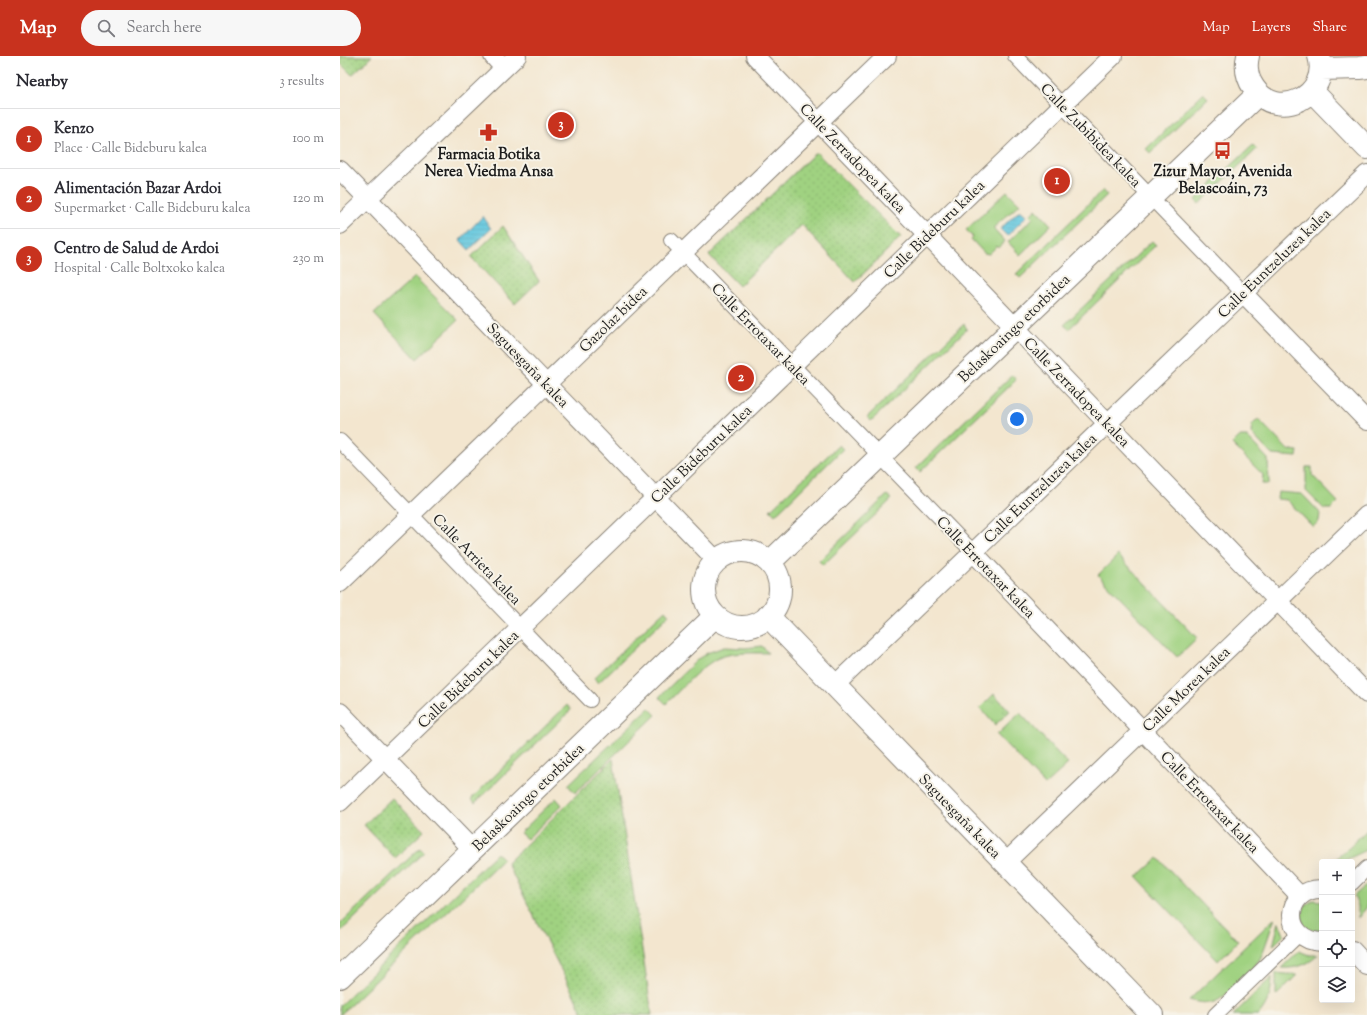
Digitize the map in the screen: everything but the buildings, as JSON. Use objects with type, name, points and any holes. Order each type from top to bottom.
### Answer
[{"type":"street","name":"Calle Zerradopea kalea","points":[[755,56],[1367,694]]},
{"type":"street","name":"Gazolaz bidea","points":[[340,582],[546,384],[677,246],[818,122],[887,56]]},
{"type":"street","name":"Calle Zubibidea kalea","points":[[1015,56],[1367,421]]},
{"type":"street","name":"Calle Bideburu kalea","points":[[340,802],[1113,56]]},
{"type":"street","points":[[1248,56],[1246,64],[1248,80],[1258,94],[1267,100],[1279,104],[1291,103],[1303,98],[1312,91],[1318,80],[1320,63],[1359,68],[1367,67]]},
{"type":"street","points":[[340,225],[368,199],[505,60]]},
{"type":"street","points":[[1312,91],[1367,148]]},
{"type":"street","name":"Belaskoaingo etorbidea","points":[[770,562],[1258,94]]},
{"type":"street","name":"Saguesgaña kalea","points":[[340,170],[716,560]]},
{"type":"street","name":"Calle Euntzeluzea kalea","points":[[834,685],[1367,174]]},
{"type":"street","name":"Calle Errotaxar kalea","points":[[677,246],[879,457],[973,552],[1300,896]]},
{"type":"street","name":"Calle Arrieta kalea","points":[[340,441],[590,700]]},
{"type":"street","name":"Calle Morea kalea","points":[[1005,863],[1367,515]]},
{"type":"street","points":[[745,551],[761,556],[770,562],[777,574],[780,588],[776,605],[768,616],[755,625],[741,627],[728,624],[715,616],[708,608],[704,592],[707,574],[716,560],[731,552],[745,551]]},
{"type":"street","name":"Belaskoaingo etorbidea","points":[[340,977],[715,616]]},
{"type":"street","name":"Saguesgaña kalea","points":[[768,616],[1152,1015]]},
{"type":"street","points":[[340,712],[472,850]]},
{"type":"street","points":[[1355,880],[1367,868]]},
{"type":"street","points":[[1319,889],[1307,891],[1300,896],[1295,902],[1292,910],[1293,923],[1299,934],[1310,940],[1319,942]]},
{"type":"street","points":[[1215,1015],[1299,934]]},
{"type":"street","points":[[1355,953],[1367,966]]},
{"type":"green space","points":[[340,56],[372,56],[352,75],[340,64]]},
{"type":"green space","points":[[1203,93],[1208,98],[1150,153],[1146,149]]},
{"type":"green space","points":[[1253,145],[1257,149],[1199,204],[1195,200]]},
{"type":"green space","points":[[816,152],[901,237],[855,282],[802,225],[739,286],[709,255]]},
{"type":"green space","points":[[1103,190],[1107,195],[1020,278],[1016,274]]},
{"type":"green space","points":[[1007,191],[1020,204],[993,228],[1005,241],[999,248],[997,246],[989,254],[984,253],[971,239],[973,237],[966,230]]},
{"type":"green space","points":[[1036,209],[1051,225],[1020,255],[1008,242],[1033,218],[1030,215]]},
{"type":"green space","points":[[503,226],[539,281],[515,304],[471,257]]},
{"type":"green space","points":[[1152,241],[1156,245],[1069,329],[1064,325]]},
{"type":"green space","points":[[415,277],[458,320],[417,359],[374,314]]},
{"type":"green space","points":[[964,324],[967,329],[871,421],[867,417]]},
{"type":"green space","points":[[1012,375],[1016,380],[920,472],[916,468]]},
{"type":"green space","points":[[1258,419],[1288,450],[1298,451],[1297,457],[1272,455],[1251,433],[1252,425]]},
{"type":"green space","points":[[1239,437],[1247,437],[1268,459],[1269,484],[1262,484],[1263,475],[1232,444]]},
{"type":"green space","points":[[839,445],[843,449],[775,515],[770,510]]},
{"type":"green space","points":[[1306,467],[1312,467],[1312,475],[1338,502],[1331,509],[1324,509],[1306,491]]},
{"type":"green space","points":[[1278,492],[1302,494],[1320,513],[1319,521],[1313,527],[1287,500],[1277,499]]},
{"type":"green space","points":[[887,495],[892,499],[823,565],[819,561]]},
{"type":"green space","points":[[1118,555],[1197,638],[1177,657],[1098,575]]},
{"type":"green space","points":[[665,610],[669,615],[598,683],[594,678]]},
{"type":"green space","points":[[762,646],[768,653],[734,654],[717,659],[693,677],[666,704],[659,697],[698,659],[707,653],[724,647],[745,648]]},
{"type":"green space","points":[[994,694],[1010,711],[995,725],[980,708]]},
{"type":"green space","points":[[567,705],[571,710],[475,803],[471,799]]},
{"type":"green space","points":[[649,708],[656,715],[575,793],[568,785]]},
{"type":"green space","points":[[1020,713],[1068,764],[1045,785],[997,735]]},
{"type":"green space","points":[[613,759],[652,1015],[584,1015],[507,863]]},
{"type":"green space","points":[[392,798],[424,831],[395,858],[364,825]]},
{"type":"green space","points":[[556,798],[562,805],[527,839],[520,833]]},
{"type":"green space","points":[[1367,830],[1367,850],[1348,859],[1336,859]]},
{"type":"green space","points":[[420,848],[424,852],[340,932],[340,924]]},
{"type":"green space","points":[[497,853],[503,859],[340,1015],[340,1005]]},
{"type":"green space","points":[[1158,858],[1238,941],[1218,961],[1137,877]]},
{"type":"green space","points":[[1367,884],[1367,907],[1358,918],[1358,906],[1355,895]]},
{"type":"green space","points":[[1313,900],[1319,901],[1319,930],[1311,930],[1304,925],[1302,916],[1305,906]]},
{"type":"green space","points":[[1275,918],[1261,957],[1240,982],[1219,1000],[1214,1002],[1205,1003],[1189,1000]]},
{"type":"green space","points":[[1279,922],[1284,935],[1273,946]]},
{"type":"green space","points":[[1299,951],[1309,955],[1318,955],[1301,966],[1281,968]]},
{"type":"green space","points":[[1276,973],[1297,975],[1276,996]]},
{"type":"green space","points":[[1272,977],[1269,997],[1258,1015],[1233,1015]]},
{"type":"water","points":[[1020,210],[1027,216],[1007,236],[1000,229]]},
{"type":"water","points":[[483,216],[491,229],[469,250],[460,240]]},
{"type":"place","name":"Centro de Salud de Ardoi","points":[[561,125]]},
{"type":"place","name":"Farmacia Botika Nerea Viedma Ansa","points":[[489,133]]},
{"type":"place","name":"Zizur Mayor, Avenida Belascoáin, 73","points":[[1223,150]]},
{"type":"place","name":"Kenzo","points":[[1057,181]]},
{"type":"place","name":"Alimentación Bazar Ardoi","points":[[741,378]]}]
